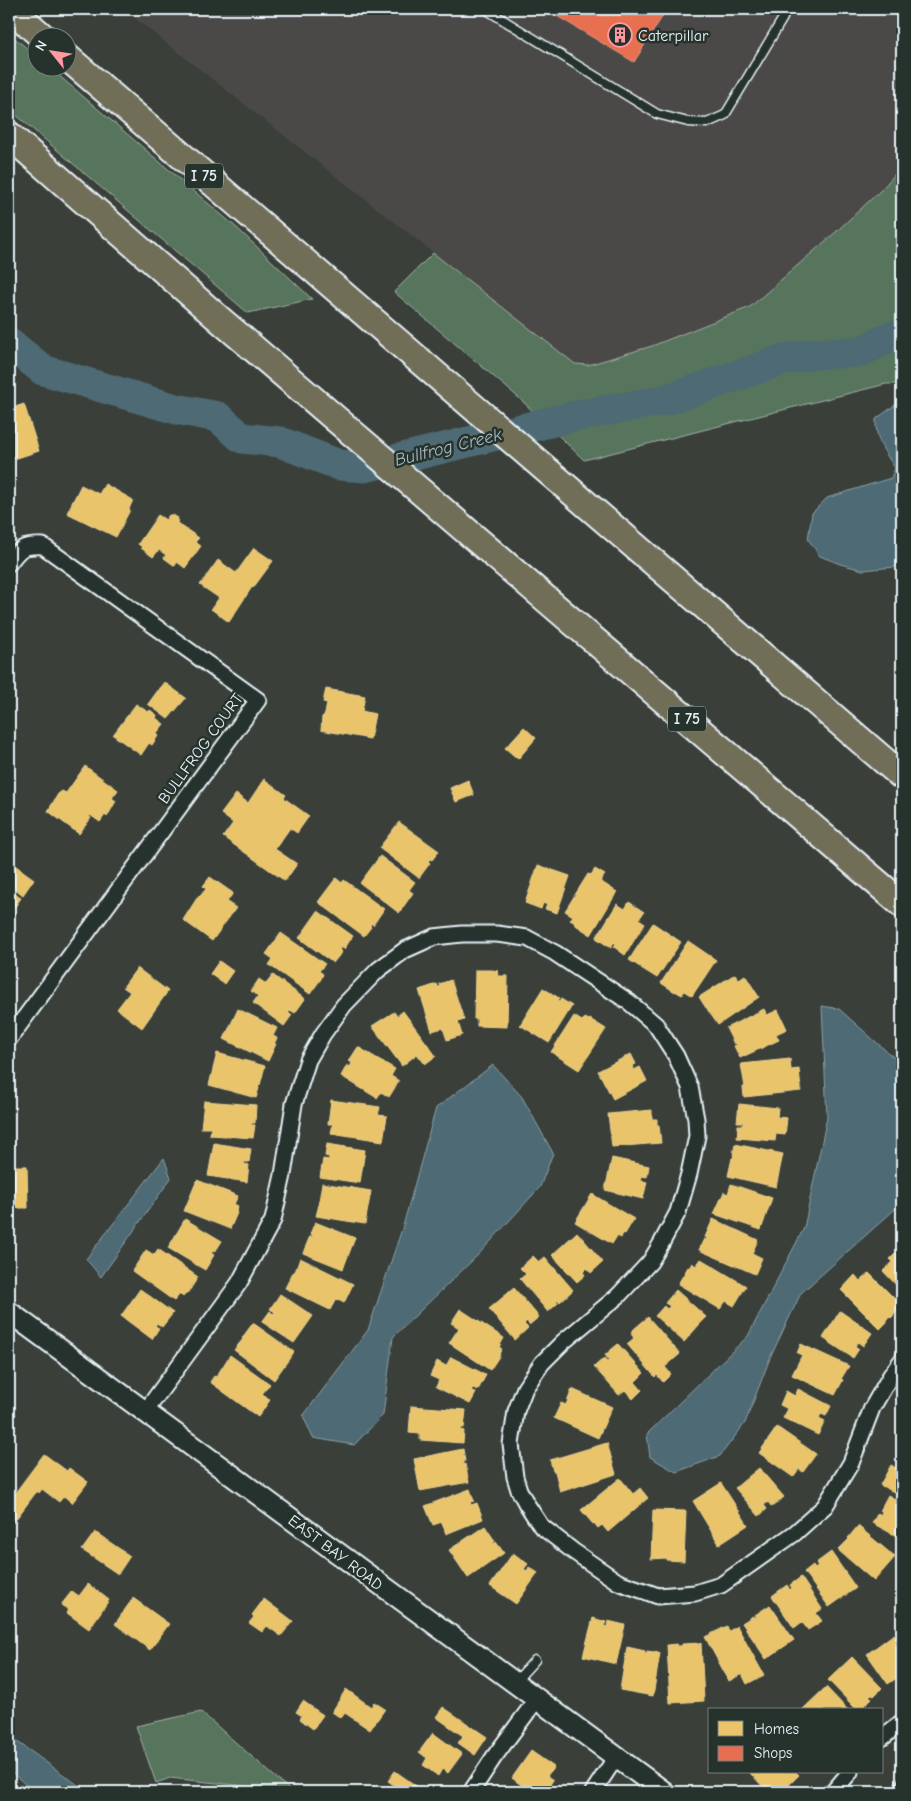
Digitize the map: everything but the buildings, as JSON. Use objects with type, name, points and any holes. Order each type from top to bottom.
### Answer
[{"type":"highway","points":[[11,9],[33,28]]},
{"type":"highway","name":"I 75","points":[[78,67],[902,776]]},
{"type":"highway","name":"I 75","points":[[9,135],[218,318],[902,904]]},
{"type":"street","name":"BULLFROG COURT","points":[[9,563],[20,549],[31,546],[43,546],[258,700],[9,1039]]},
{"type":"street","points":[[145,1412],[239,1283],[272,1220],[284,1175],[294,1104],[308,1060],[323,1034],[344,1005],[378,970],[405,950],[434,937],[462,934],[497,934],[527,938],[555,953],[629,1002],[656,1025],[676,1056],[690,1087],[696,1119],[697,1136],[689,1174],[678,1212],[661,1244],[635,1280],[542,1363],[524,1388],[516,1411],[511,1444],[515,1477],[522,1496],[541,1526],[618,1582],[658,1596],[695,1593],[722,1584],[795,1533],[825,1506],[851,1463],[872,1408],[902,1360]]},
{"type":"street","name":"EAST BAY ROAD","points":[[9,1312],[664,1792]]},
{"type":"street","points":[[471,1792],[537,1699]]},
{"type":"street","points":[[884,1736],[902,1722]]},
{"type":"street","points":[[593,1792],[616,1757]]},
{"type":"street","points":[[833,1792],[848,1774]]},
{"type":"lane","points":[[487,10],[657,114],[688,122],[706,123],[725,115],[783,18],[785,9]]},
{"type":"lane","points":[[515,1683],[535,1660]]},
{"type":"shaded area","points":[[123,9],[902,9],[902,166],[881,190],[837,231],[750,307],[652,346],[588,365],[575,364]]},
{"type":"green space","points":[[9,33],[28,49],[28,78],[62,78],[237,228],[312,299],[248,313],[9,109]]},
{"type":"green space","points":[[902,166],[902,384],[886,384],[584,460],[519,398],[394,292],[433,253],[575,364],[588,365],[652,346],[750,307],[837,231],[881,190]]},
{"type":"green space","points":[[201,1712],[292,1792],[277,1792],[272,1789],[170,1778],[156,1783],[136,1726]]},
{"type":"water","points":[[898,403],[902,404],[902,556],[895,567],[863,570],[820,556],[808,539],[812,513],[827,498],[891,478],[895,468],[879,439],[876,419]]},
{"type":"water","points":[[822,1006],[839,1009],[902,1065],[902,1203],[801,1293],[770,1358],[745,1423],[720,1456],[676,1472],[650,1457],[647,1434],[748,1336],[804,1228],[827,1117]]},
{"type":"water","points":[[493,1065],[522,1097],[553,1153],[540,1187],[479,1254],[393,1337],[383,1415],[354,1445],[313,1438],[303,1416],[368,1330],[403,1226],[436,1108]]},
{"type":"water","points":[[164,1158],[171,1178],[101,1277],[86,1259]]},
{"type":"water","points":[[9,1736],[88,1792],[34,1792],[9,1770]]},
{"type":"waterway","name":"Bullfrog Creek","points":[[9,343],[43,370],[176,409],[218,417],[242,438],[280,442],[339,465],[365,467],[575,416],[666,400],[782,360],[811,354],[860,352],[890,337],[902,335]]},
{"type":"place","name":"Caterpillar","points":[[620,35]]}]
